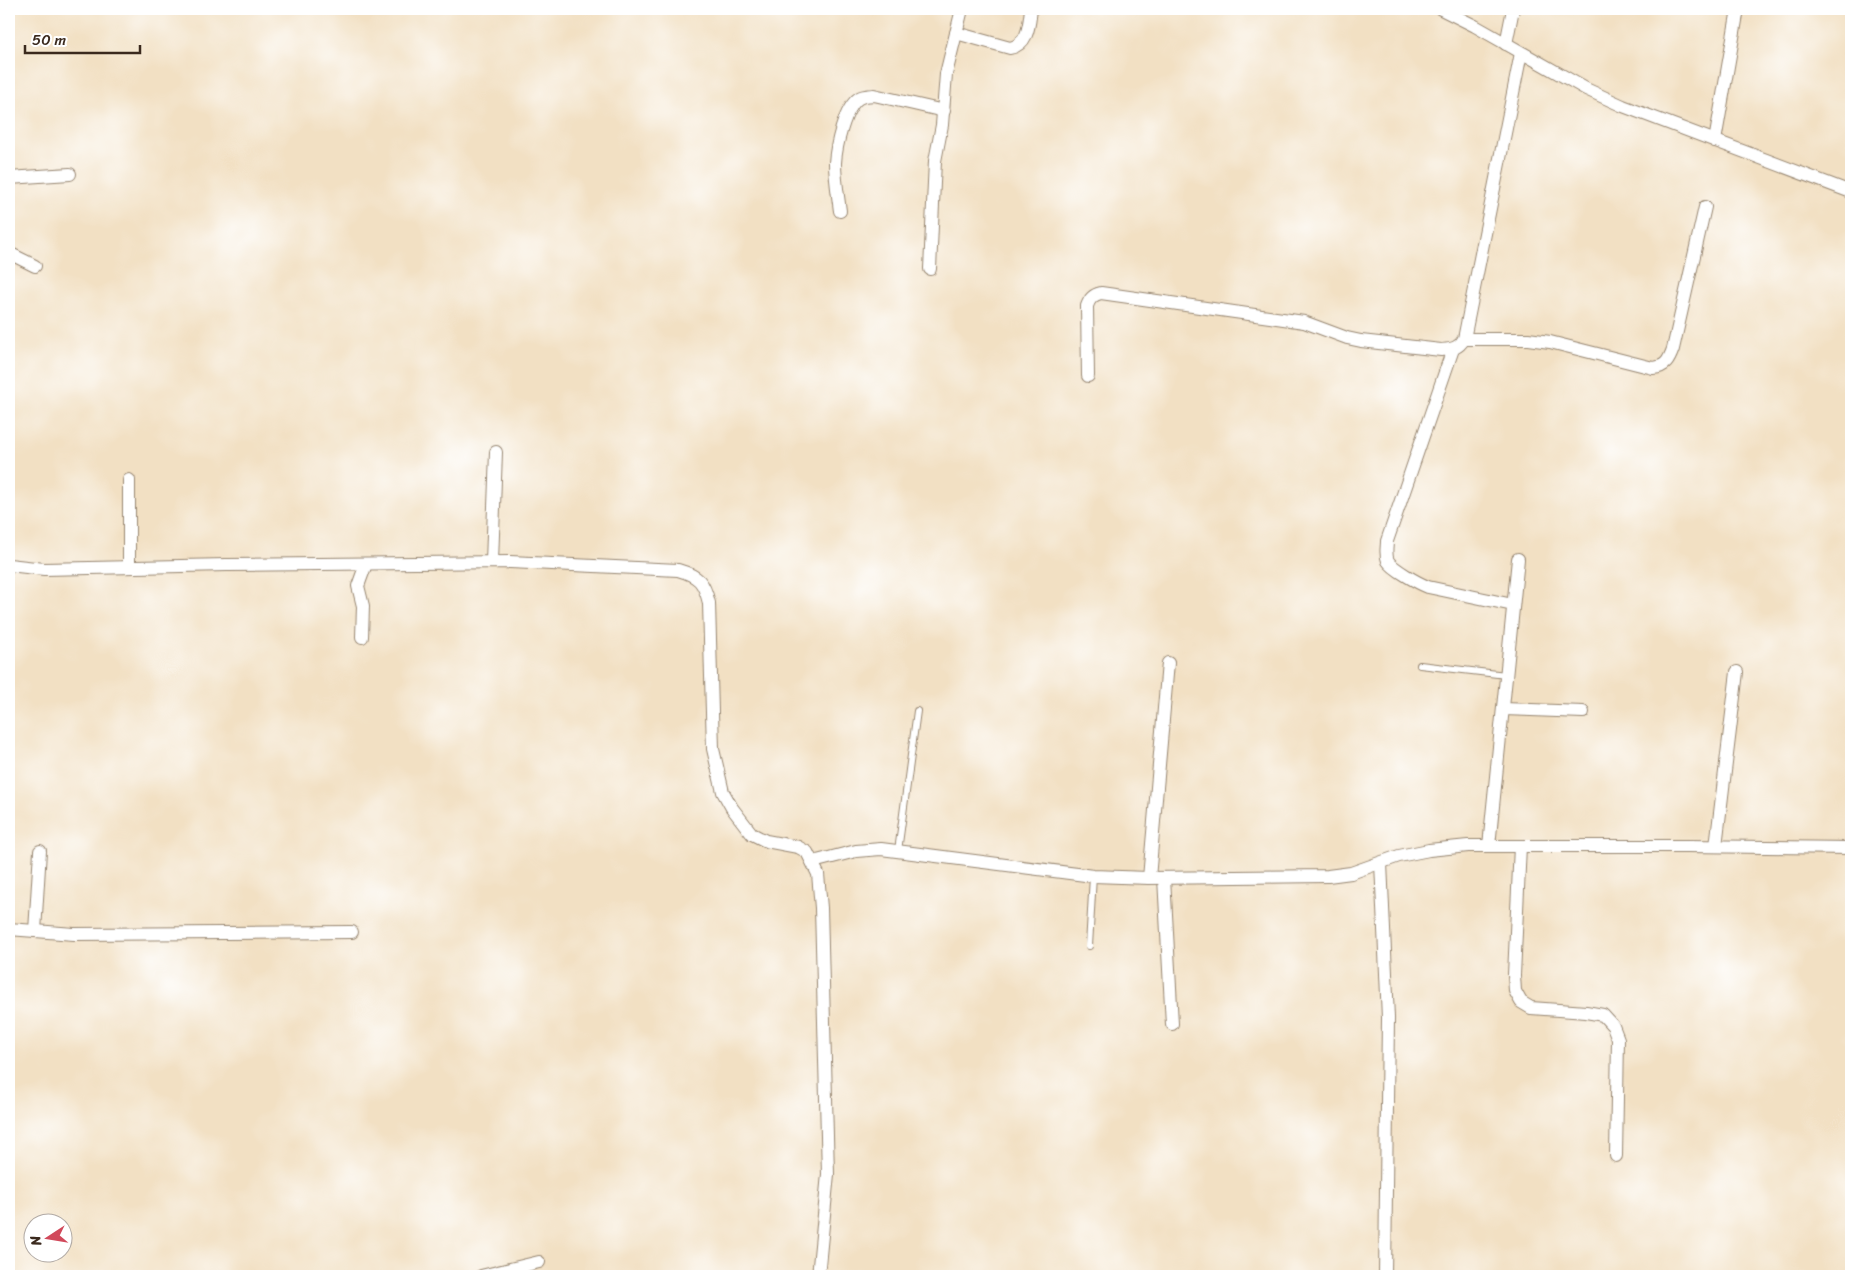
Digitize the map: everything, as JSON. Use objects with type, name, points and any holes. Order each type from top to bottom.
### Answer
[{"type":"street","points":[[930,269],[935,168],[944,111],[946,74],[962,9]]},
{"type":"street","points":[[956,33],[1010,48],[1016,47],[1027,34],[1031,9]]},
{"type":"street","points":[[1441,9],[1586,90],[1851,192]]},
{"type":"street","points":[[1506,44],[1513,9]]},
{"type":"street","points":[[1715,141],[1738,9]]},
{"type":"street","points":[[1088,376],[1087,306],[1094,294],[1102,293],[1304,322],[1347,338],[1361,341],[1441,350],[1460,346],[1464,339],[1522,53]]},
{"type":"street","points":[[840,211],[835,165],[836,149],[849,109],[857,99],[874,95],[944,111]]},
{"type":"street","points":[[9,178],[70,174]]},
{"type":"street","points":[[1464,339],[1528,339],[1543,341],[1653,368],[1660,368],[1668,362],[1673,349],[1705,207]]},
{"type":"street","points":[[9,253],[35,266]]},
{"type":"street","points":[[1453,349],[1388,541],[1386,553],[1389,562],[1428,587],[1514,605]]},
{"type":"street","points":[[492,562],[496,452]]},
{"type":"street","points":[[129,480],[129,567]]},
{"type":"street","points":[[1489,846],[1518,559]]},
{"type":"street","points":[[9,565],[44,569],[492,562],[678,570],[691,574],[700,581],[706,590],[708,603],[713,749],[724,792],[741,823],[752,834],[766,841],[798,847],[807,852],[818,874],[821,908],[828,1142],[828,1174],[818,1276]]},
{"type":"street","points":[[362,637],[364,612],[358,586],[366,564]]},
{"type":"street","points":[[1149,878],[1168,663]]},
{"type":"street","points":[[1716,846],[1737,672]]},
{"type":"street","points":[[1503,709],[1582,712]]},
{"type":"street","points":[[813,862],[856,851],[881,849],[1093,876],[1149,878],[1328,876],[1351,873],[1398,856],[1429,850],[1468,846],[1851,848]]},
{"type":"street","points":[[1520,846],[1514,975],[1515,991],[1520,1002],[1532,1008],[1603,1015],[1613,1026],[1618,1040],[1616,1156]]},
{"type":"street","points":[[35,931],[40,851]]},
{"type":"street","points":[[1381,863],[1388,1018],[1385,1276]]},
{"type":"street","points":[[1164,878],[1172,1024]]},
{"type":"street","points":[[9,929],[74,934],[352,932]]},
{"type":"street","points":[[481,1276],[539,1262]]},
{"type":"lane","points":[[1420,665],[1506,675]]},
{"type":"lane","points":[[898,851],[917,711]]},
{"type":"lane","points":[[1090,946],[1093,876]]}]
